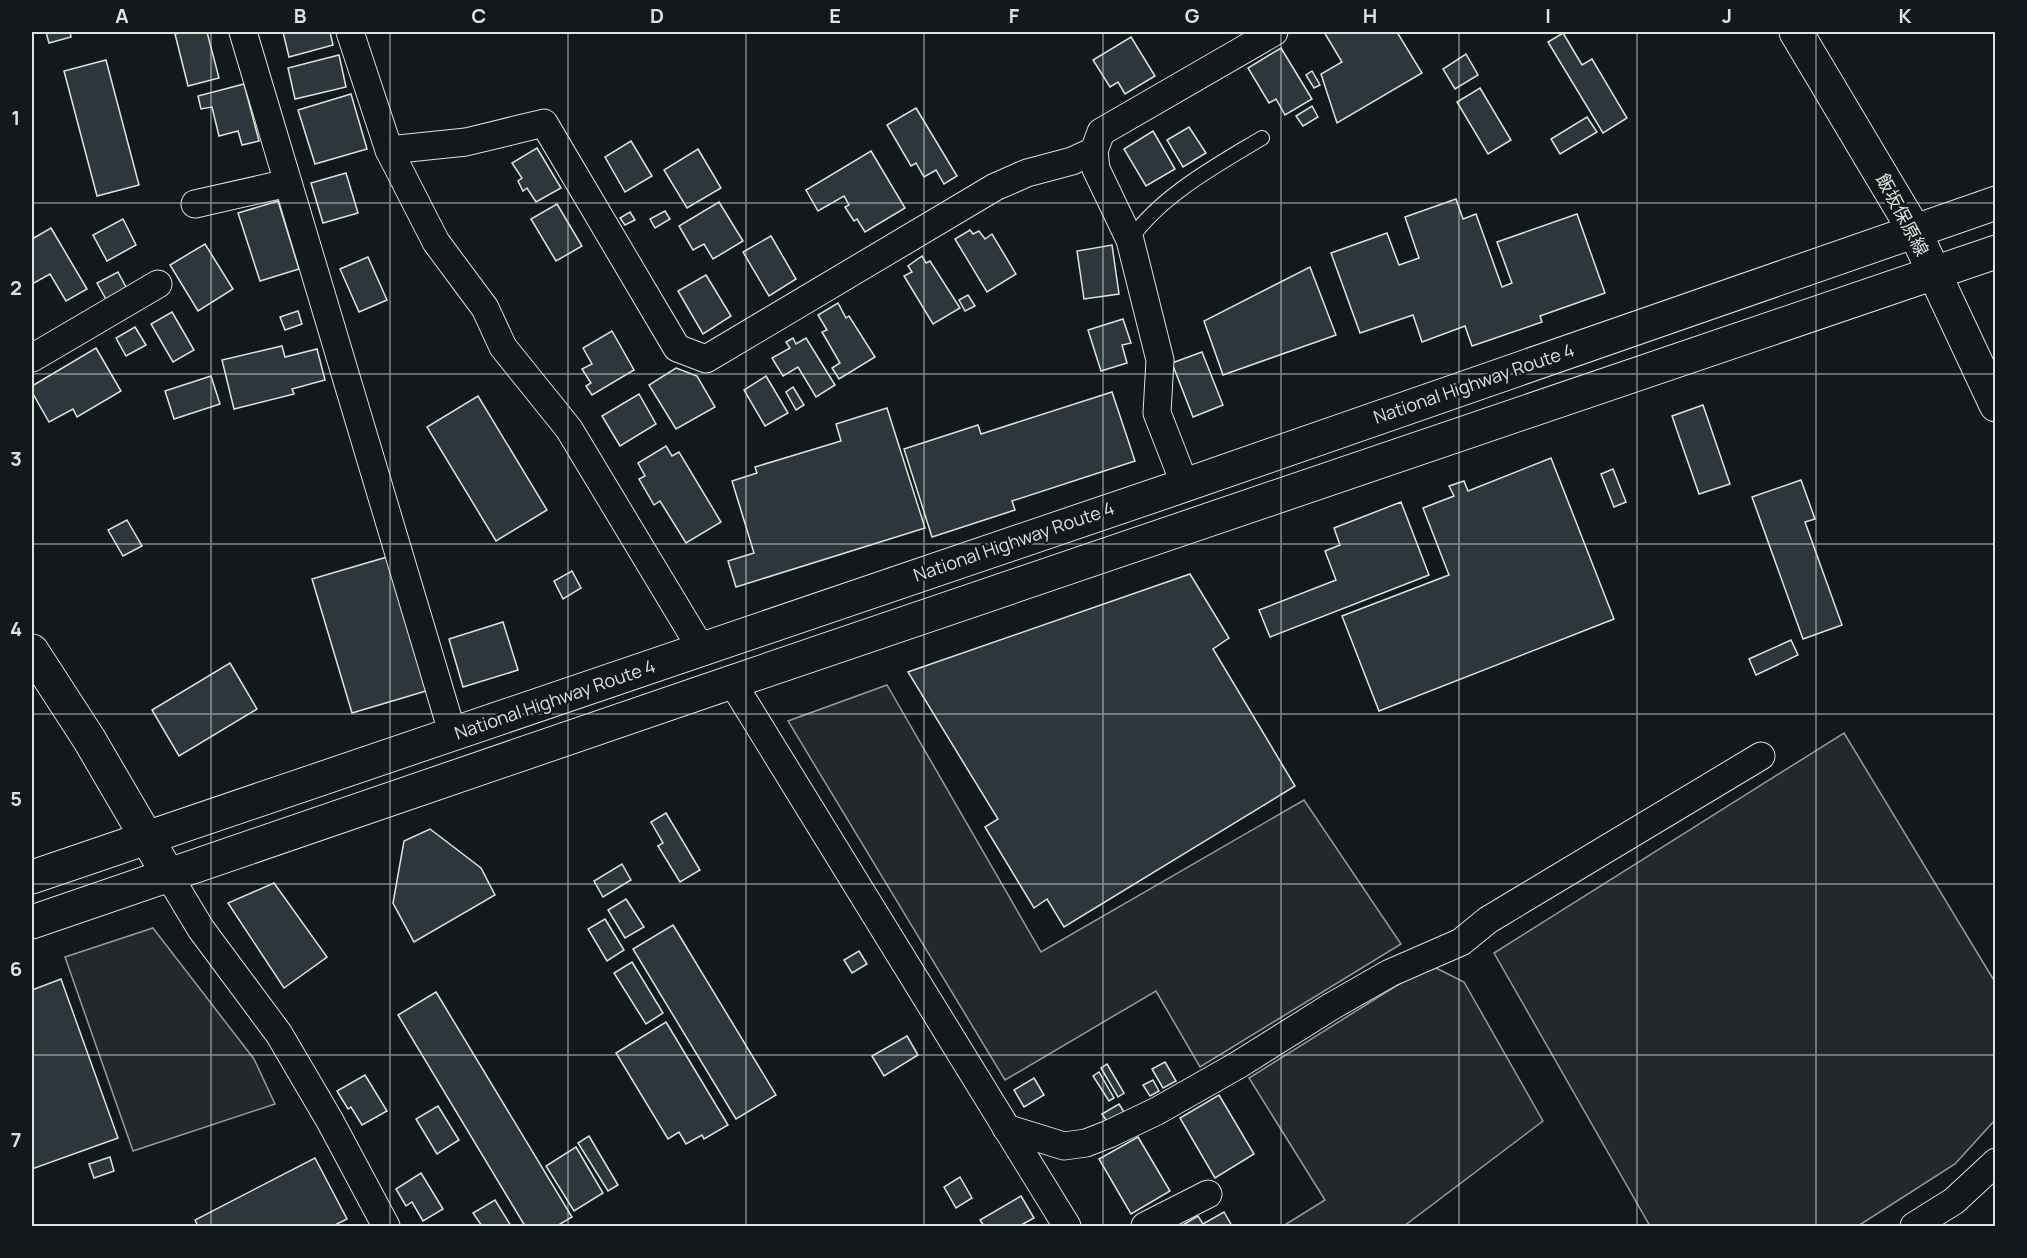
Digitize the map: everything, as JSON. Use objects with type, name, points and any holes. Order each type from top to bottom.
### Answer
[{"type":"main road","name":"飯坂保原線","points":[[1796,32],[1914,230],[1995,405]]},
{"type":"main road","name":"National Highway Route 4","points":[[32,877],[147,836],[453,735],[1185,485],[1995,203]]},
{"type":"main road","points":[[32,922],[732,681],[1995,252]]},
{"type":"main road","points":[[32,651],[89,739],[169,876]]},
{"type":"street","points":[[243,32],[453,735]]},
{"type":"street","points":[[350,32],[389,150],[436,242],[485,308],[503,347],[569,429],[702,650]]},
{"type":"street","points":[[1185,485],[1157,413],[1160,360],[1130,240],[1096,169],[1094,152],[1101,132],[1274,32]]},
{"type":"street","points":[[389,150],[466,142],[544,123],[676,348],[706,359],[995,187],[1028,173],[1072,161],[1094,152]]},
{"type":"street","points":[[195,204],[288,183]]},
{"type":"street","points":[[32,358],[158,284]]},
{"type":"street","points":[[732,681],[1067,1227]]},
{"type":"street","points":[[1006,1128],[1064,1146],[1086,1143],[1157,1111],[1390,973],[1461,942],[1488,920],[1761,756]]},
{"type":"street","points":[[169,876],[201,929],[279,1034],[330,1121],[386,1227]]},
{"type":"street","points":[[1914,1227],[1954,1201],[1995,1165]]},
{"type":"street","points":[[1145,1227],[1208,1194]]},
{"type":"lane","points":[[1130,240],[1141,223],[1198,176],[1262,138]]},
{"type":"shaded area","points":[[887,685],[1041,952],[1304,800],[1401,944],[1200,1067],[1156,991],[1005,1080],[788,721]]},
{"type":"shaded area","points":[[1844,733],[1995,982],[1995,1120],[1955,1164],[1858,1226],[1650,1226],[1494,953]]},
{"type":"shaded area","points":[[153,928],[254,1059],[275,1104],[133,1151],[65,957]]},
{"type":"shaded area","points":[[1436,968],[1464,982],[1543,1121],[1404,1226],[1283,1226],[1325,1200],[1249,1078],[1412,976]]},
{"type":"building","points":[[46,32],[70,32],[71,37],[49,43]]},
{"type":"building","points":[[207,32],[219,78],[188,86],[175,34]]},
{"type":"building","points":[[283,32],[330,32],[333,45],[289,57]]},
{"type":"building","points":[[1324,32],[1397,32],[1422,73],[1337,123],[1321,74],[1342,62]]},
{"type":"building","points":[[1563,33],[1582,65],[1592,59],[1627,118],[1603,133],[1548,42]]},
{"type":"building","points":[[1131,37],[1155,76],[1125,94],[1118,82],[1110,87],[1093,60]]},
{"type":"building","points":[[1281,48],[1312,99],[1285,115],[1276,99],[1269,103],[1248,68]]},
{"type":"building","points":[[1466,54],[1478,75],[1455,89],[1443,69]]},
{"type":"building","points":[[339,55],[346,87],[295,99],[288,68]]},
{"type":"building","points":[[106,60],[139,185],[97,196],[64,71]]},
{"type":"building","points":[[1312,71],[1320,85],[1314,88],[1306,75]]},
{"type":"building","points":[[244,84],[259,141],[242,145],[238,131],[219,136],[212,107],[201,109],[198,96]]},
{"type":"building","points":[[1480,88],[1511,140],[1488,154],[1457,102]]},
{"type":"building","points":[[351,94],[367,149],[315,164],[298,110]]},
{"type":"building","points":[[1312,106],[1318,117],[1303,126],[1296,116]]},
{"type":"building","points":[[916,108],[957,176],[944,184],[936,170],[924,177],[916,163],[911,166],[887,125]]},
{"type":"building","points":[[1587,117],[1597,132],[1560,154],[1551,139]]},
{"type":"building","points":[[1189,127],[1206,153],[1183,167],[1167,140]]},
{"type":"building","points":[[1153,131],[1175,169],[1146,186],[1124,149]]},
{"type":"building","points":[[631,141],[652,176],[625,192],[605,157]]},
{"type":"building","points":[[537,148],[561,188],[536,202],[527,188],[523,191],[518,181],[522,178],[512,163]]},
{"type":"building","points":[[698,149],[721,188],[687,208],[664,170]]},
{"type":"building","points":[[871,151],[905,208],[865,232],[857,219],[854,221],[845,207],[849,205],[844,196],[818,211],[806,190]]},
{"type":"building","points":[[346,173],[358,213],[323,223],[311,183]]},
{"type":"building","points":[[1456,199],[1463,219],[1476,214],[1502,287],[1512,283],[1497,242],[1577,214],[1605,293],[1540,316],[1542,322],[1472,346],[1465,326],[1422,342],[1413,315],[1360,333],[1331,253],[1387,233],[1399,265],[1419,258],[1405,217]]},
{"type":"building","points":[[278,201],[299,269],[260,281],[238,213]]},
{"type":"building","points":[[719,202],[743,241],[713,259],[704,244],[693,250],[679,226]]},
{"type":"building","points":[[557,204],[582,246],[556,261],[531,219]]},
{"type":"building","points":[[665,211],[670,219],[655,228],[650,219]]},
{"type":"building","points":[[630,212],[635,220],[625,225],[620,218]]},
{"type":"building","points":[[123,219],[136,245],[107,261],[93,235]]},
{"type":"building","points":[[51,228],[87,289],[66,301],[50,274],[34,283],[32,278],[32,239]]},
{"type":"building","points":[[970,230],[973,234],[979,231],[985,239],[992,234],[1016,274],[987,292],[955,239]]},
{"type":"building","points":[[771,236],[796,279],[769,296],[743,252]]},
{"type":"building","points":[[205,244],[233,289],[198,311],[170,265]]},
{"type":"building","points":[[1112,245],[1119,294],[1084,299],[1077,251]]},
{"type":"building","points":[[922,256],[926,263],[930,261],[960,308],[933,324],[904,276],[912,272],[908,266]]},
{"type":"building","points":[[368,257],[387,300],[359,312],[340,269]]},
{"type":"building","points":[[1310,267],[1336,335],[1223,375],[1204,321]]},
{"type":"building","points":[[118,272],[127,289],[107,301],[97,283]]},
{"type":"building","points":[[706,275],[731,316],[703,334],[678,291]]},
{"type":"building","points":[[968,295],[975,306],[965,311],[959,300]]},
{"type":"building","points":[[838,303],[846,318],[849,316],[875,357],[839,379],[832,368],[840,363],[822,332],[827,330],[818,315]]},
{"type":"building","points":[[298,311],[302,324],[285,330],[280,317]]},
{"type":"building","points":[[172,312],[194,350],[173,362],[151,324]]},
{"type":"building","points":[[1123,319],[1131,343],[1122,345],[1127,363],[1101,371],[1088,330]]},
{"type":"building","points":[[135,327],[146,345],[126,356],[116,338]]},
{"type":"building","points":[[612,331],[634,370],[592,395],[586,386],[591,383],[582,369],[592,364],[583,348]]},
{"type":"building","points":[[793,338],[796,344],[806,338],[835,385],[816,397],[798,367],[783,376],[772,358],[790,348],[786,342]]},
{"type":"building","points":[[282,346],[285,357],[317,349],[325,380],[292,389],[294,394],[234,409],[222,360]]},
{"type":"building","points":[[96,348],[121,391],[77,417],[73,409],[49,422],[32,392],[32,386]]},
{"type":"building","points":[[1202,352],[1223,405],[1193,417],[1172,363]]},
{"type":"building","points":[[676,368],[697,376],[715,407],[676,429],[649,385]]},
{"type":"building","points":[[211,376],[220,404],[174,419],[165,391]]},
{"type":"building","points":[[766,376],[788,413],[765,426],[744,390]]},
{"type":"building","points":[[793,387],[804,405],[796,410],[786,392]]},
{"type":"building","points":[[1112,392],[1135,461],[1012,501],[1015,510],[932,537],[904,449],[978,425],[981,434]]},
{"type":"building","points":[[639,394],[656,424],[620,446],[602,416]]},
{"type":"building","points":[[478,396],[547,510],[496,541],[427,427]]},
{"type":"building","points":[[1703,405],[1730,484],[1699,494],[1672,416]]},
{"type":"building","points":[[887,408],[925,528],[736,587],[728,561],[754,553],[732,481],[757,473],[755,467],[841,441],[836,424]]},
{"type":"building","points":[[666,446],[672,456],[679,452],[721,522],[686,543],[660,501],[654,505],[639,479],[645,476],[638,463]]},
{"type":"building","points":[[1551,458],[1614,619],[1379,711],[1342,616],[1449,575],[1423,508],[1454,496],[1449,486],[1464,481],[1468,491]]},
{"type":"building","points":[[1613,469],[1626,502],[1614,507],[1601,474]]},
{"type":"building","points":[[1801,480],[1815,519],[1805,522],[1842,625],[1803,639],[1752,497]]},
{"type":"building","points":[[1401,502],[1429,575],[1270,637],[1259,610],[1336,580],[1325,551],[1340,545],[1334,528]]},
{"type":"building","points":[[127,520],[142,546],[123,556],[108,530]]},
{"type":"building","points":[[387,557],[426,691],[352,713],[312,579]]},
{"type":"building","points":[[572,571],[581,588],[563,599],[554,581]]},
{"type":"building","points":[[1190,574],[1229,638],[1213,649],[1295,786],[1064,927],[1047,899],[1034,908],[985,827],[998,819],[908,672]]},
{"type":"building","points":[[503,622],[518,670],[463,687],[449,639]]},
{"type":"building","points":[[1791,640],[1798,655],[1756,675],[1749,659]]},
{"type":"building","points":[[230,663],[257,709],[179,756],[152,710]]},
{"type":"building","points":[[666,813],[700,870],[680,882],[658,846],[663,843],[651,822]]},
{"type":"building","points":[[430,829],[481,868],[495,895],[414,942],[393,903],[404,841]]},
{"type":"building","points":[[622,864],[631,880],[603,897],[594,881]]},
{"type":"building","points":[[274,883],[327,957],[284,988],[228,903]]},
{"type":"building","points":[[626,899],[644,927],[625,938],[608,910]]},
{"type":"building","points":[[605,919],[624,950],[607,961],[588,929]]},
{"type":"building","points":[[673,925],[776,1095],[736,1119],[633,949]]},
{"type":"building","points":[[859,951],[867,964],[852,973],[844,960]]},
{"type":"building","points":[[632,962],[663,1013],[646,1024],[614,973]]},
{"type":"building","points":[[61,979],[118,1138],[32,1169],[32,990]]},
{"type":"building","points":[[436,992],[572,1217],[557,1226],[525,1226],[398,1015]]},
{"type":"building","points":[[666,1022],[728,1125],[704,1139],[702,1135],[686,1144],[679,1132],[668,1139],[616,1053]]},
{"type":"building","points":[[907,1036],[918,1055],[884,1076],[872,1056]]},
{"type":"building","points":[[1165,1062],[1176,1081],[1163,1088],[1152,1069]]},
{"type":"building","points":[[1107,1064],[1124,1093],[1118,1097],[1101,1068]]},
{"type":"building","points":[[1099,1072],[1114,1098],[1109,1101],[1093,1076]]},
{"type":"building","points":[[365,1075],[387,1111],[362,1125],[351,1107],[348,1109],[337,1091]]},
{"type":"building","points":[[1034,1078],[1044,1095],[1024,1107],[1014,1090]]},
{"type":"building","points":[[1153,1080],[1159,1091],[1150,1096],[1143,1085]]},
{"type":"building","points":[[1219,1095],[1254,1154],[1215,1178],[1180,1118]]},
{"type":"building","points":[[1119,1104],[1124,1112],[1108,1123],[1102,1114]]},
{"type":"building","points":[[438,1106],[459,1140],[437,1154],[416,1119]]},
{"type":"building","points":[[589,1136],[618,1185],[608,1191],[578,1143]]},
{"type":"building","points":[[1138,1137],[1170,1191],[1131,1214],[1099,1159]]},
{"type":"building","points":[[576,1147],[603,1193],[574,1211],[546,1166]]},
{"type":"building","points":[[110,1157],[114,1171],[94,1178],[89,1164]]},
{"type":"building","points":[[315,1158],[347,1219],[333,1226],[198,1226],[195,1220]]},
{"type":"building","points":[[421,1173],[443,1209],[423,1221],[412,1202],[406,1206],[396,1189]]},
{"type":"building","points":[[960,1177],[972,1198],[956,1208],[944,1187]]},
{"type":"building","points":[[1021,1196],[1034,1218],[1023,1224],[1025,1226],[984,1226],[980,1220]]},
{"type":"building","points":[[495,1200],[511,1226],[482,1226],[473,1213]]},
{"type":"building","points":[[1224,1212],[1232,1226],[1181,1226],[1198,1216],[1203,1224]]}]
